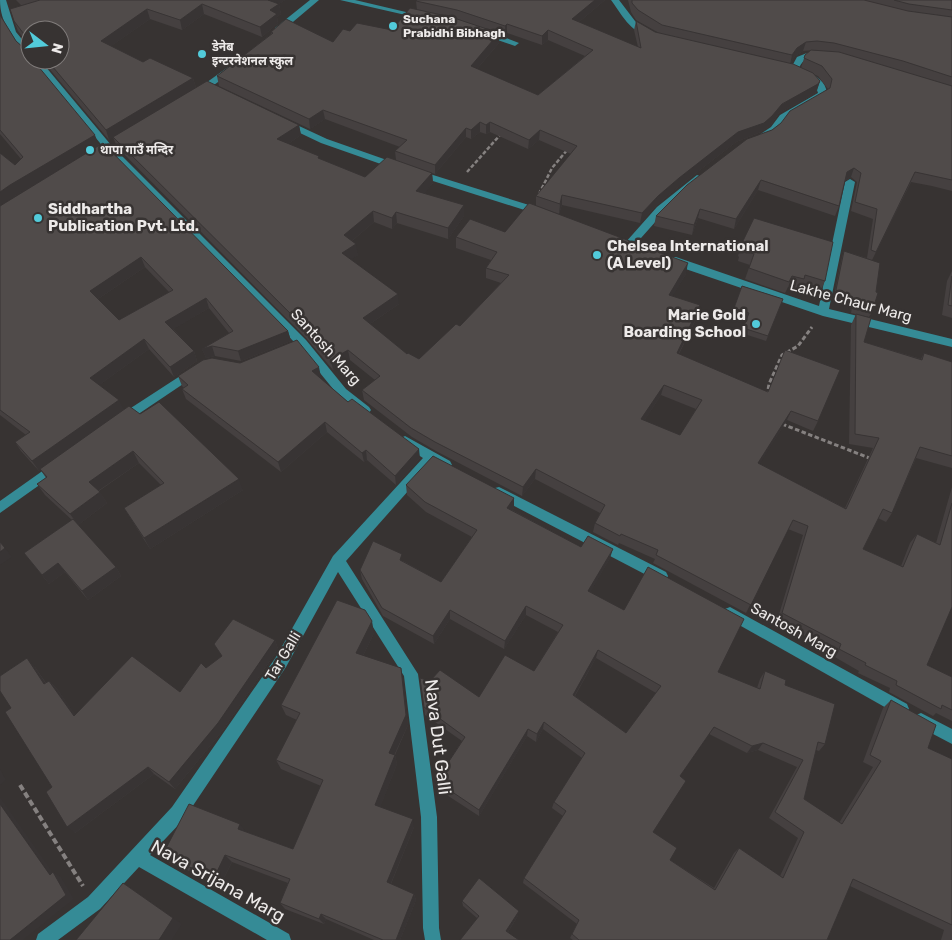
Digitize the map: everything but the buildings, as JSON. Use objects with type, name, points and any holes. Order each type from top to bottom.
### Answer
[{"type":"street","points":[[2,0],[12,33],[20,42]]},
{"type":"street","points":[[270,37],[314,0]]},
{"type":"street","points":[[344,0],[434,19]]},
{"type":"street","points":[[615,0],[632,23],[657,38]]},
{"type":"street","points":[[472,29],[515,43]]},
{"type":"street","points":[[756,139],[765,136],[774,129],[783,117],[822,94],[823,90],[814,79],[790,68],[802,56],[808,54],[828,56]]},
{"type":"street","points":[[193,96],[214,88],[240,61]]},
{"type":"street","name":"Santosh Marg","points":[[44,70],[109,146],[342,392],[378,420]]},
{"type":"street","points":[[271,116],[324,141],[455,186],[551,216]]},
{"type":"street","points":[[629,245],[660,209],[703,174]]},
{"type":"street","points":[[823,312],[850,182]]},
{"type":"street","name":"Lakhe Chaur Marg","points":[[665,258],[823,312],[952,343]]},
{"type":"street","points":[[111,427],[203,365]]},
{"type":"street","points":[[392,431],[431,457],[458,471]]},
{"type":"street","points":[[0,508],[71,456]]},
{"type":"street","name":"Tar Galli","points":[[137,857],[178,813],[280,662],[338,560],[431,457]]},
{"type":"street","points":[[484,484],[670,580]]},
{"type":"street","name":"Nava Dut Galli","points":[[338,560],[411,674],[429,817],[431,928],[433,940]]},
{"type":"street","name":"Santosh Marg","points":[[722,608],[952,738]]},
{"type":"street","name":"Nava Srijana Marg","points":[[44,940],[94,903],[137,857],[283,940]]},
{"type":"path","points":[[455,186],[501,134]]},
{"type":"path","points":[[533,210],[544,180],[572,145]]},
{"type":"path","points":[[766,401],[769,384],[782,356],[798,346],[823,312]]},
{"type":"path","points":[[773,420],[875,460]]},
{"type":"path","points":[[20,785],[94,903]]},
{"type":"place","name":"Suchana Prabidhi Bibhagh","points":[[393,26]]},
{"type":"place","name":"डेनेब इन्टरनेशनल स्कुल","points":[[202,54]]},
{"type":"place","name":"थापा गाउँ मन्दिर","points":[[90,150]]},
{"type":"place","name":"Siddhartha Publication Pvt. Ltd.","points":[[38,218]]},
{"type":"place","name":"Chelsea International (A Level)","points":[[597,255]]},
{"type":"place","name":"Marie Gold Boarding School","points":[[756,324]]}]
